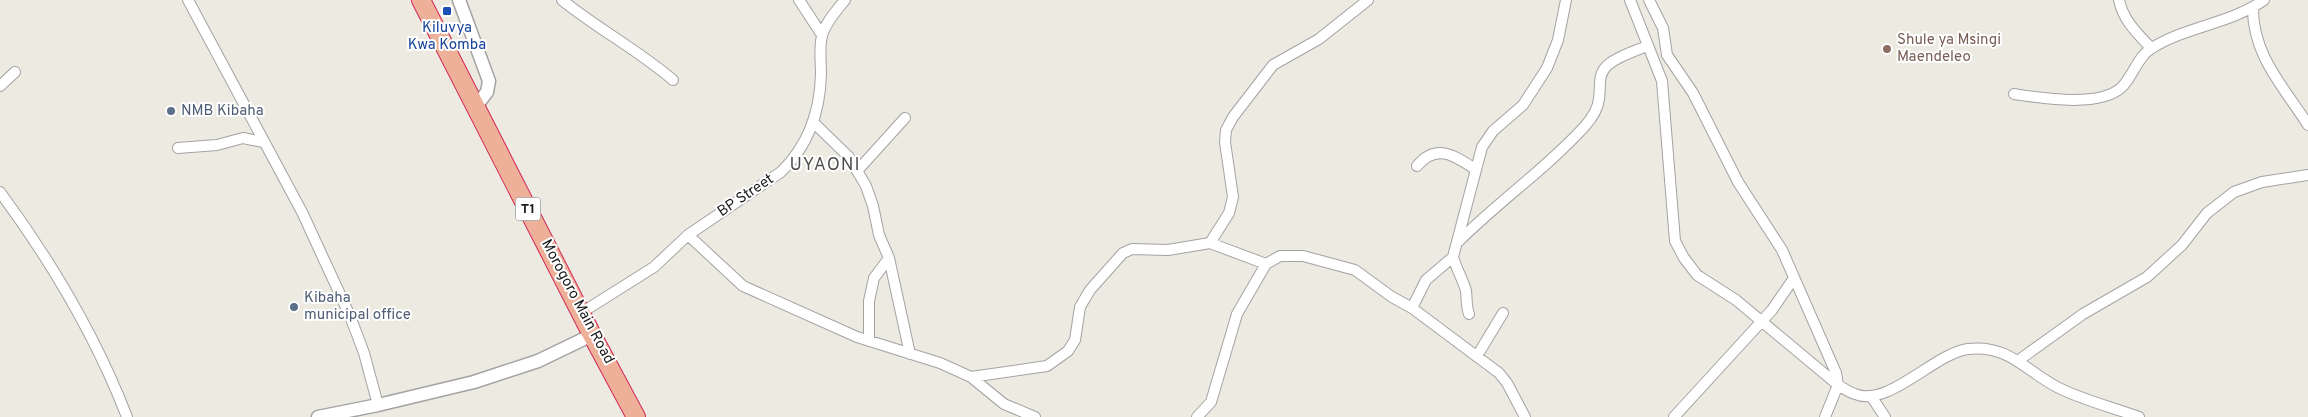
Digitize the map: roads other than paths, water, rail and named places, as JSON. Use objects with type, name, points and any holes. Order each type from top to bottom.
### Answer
[{"type":"highway","name":"Morogoro Main Road","points":[[421,0],[592,335],[636,417]]},
{"type":"street","points":[[188,0],[302,212],[350,316],[364,353],[378,405]]},
{"type":"street","points":[[459,0],[489,81],[487,92],[476,106]]},
{"type":"street","points":[[562,0],[587,20],[651,61],[673,80]]},
{"type":"street","points":[[799,0],[822,35]]},
{"type":"street","name":"BP Street","points":[[581,313],[654,267],[688,235],[782,172],[794,160],[814,123],[821,85],[822,35],[835,11],[845,0]]},
{"type":"street","points":[[1210,243],[1229,213],[1233,197],[1225,142],[1226,130],[1233,117],[1273,65],[1319,39],[1368,0]]},
{"type":"street","points":[[1412,308],[1426,280],[1453,257],[1482,147],[1494,132],[1523,106],[1548,68],[1558,40],[1566,0]]},
{"type":"street","points":[[1630,0],[1662,81],[1675,241],[1684,258],[1697,275],[1736,300],[1838,385],[1856,395],[1871,396],[1904,384],[1948,354],[1966,349],[1981,348],[2019,360],[2056,386],[2139,417]]},
{"type":"street","points":[[1649,0],[1663,28],[1667,55],[1692,93],[1738,182],[1782,250],[1836,373],[1838,385],[1825,417]]},
{"type":"street","points":[[2119,0],[2122,13],[2151,48]]},
{"type":"street","points":[[2014,94],[2052,100],[2105,96],[2120,89],[2151,48],[2194,28],[2220,22],[2264,0]]},
{"type":"street","points":[[2253,7],[2255,37],[2269,68],[2308,125]]},
{"type":"street","points":[[1458,242],[1484,216],[1530,179],[1586,125],[1594,113],[1599,100],[1602,70],[1610,63],[1647,46]]},
{"type":"street","points":[[0,86],[15,72]]},
{"type":"street","points":[[857,171],[905,118]]},
{"type":"street","points":[[814,123],[848,157],[857,171],[873,206],[879,234],[889,258],[910,354]]},
{"type":"street","points":[[178,148],[217,145],[243,138],[263,142]]},
{"type":"street","points":[[1417,166],[1423,158],[1438,152],[1458,158],[1475,169]]},
{"type":"street","points":[[2019,360],[2083,314],[2153,273],[2182,245],[2207,213],[2234,192],[2262,182],[2308,175]]},
{"type":"street","points":[[0,192],[21,220],[74,308],[112,379],[127,417]]},
{"type":"street","points":[[688,235],[743,286],[869,341],[971,377],[1004,404],[1035,417]]},
{"type":"street","points":[[971,377],[1047,366],[1058,360],[1068,351],[1075,340],[1080,307],[1090,290],[1123,253],[1132,249],[1168,250],[1210,243],[1266,264]]},
{"type":"street","points":[[1197,417],[1211,402],[1236,314],[1266,264],[1280,256],[1303,256],[1355,270],[1392,297],[1412,308],[1477,356],[1507,383],[1525,417]]},
{"type":"street","points":[[1453,257],[1457,272],[1466,290],[1468,314]]},
{"type":"street","points":[[869,341],[869,301],[874,278],[889,258]]},
{"type":"street","points":[[1674,417],[1762,321],[1794,278]]},
{"type":"street","points":[[1477,356],[1503,314]]},
{"type":"street","points":[[318,417],[474,382],[538,362],[592,335]]},
{"type":"street","points":[[1871,396],[1885,417]]},
{"type":"place","name":"Kiluvya Kwa Komba","points":[[447,11]]},
{"type":"place","name":"Shule ya Msingi Maendeleo","points":[[1887,49]]},
{"type":"place","name":"NMB Kibaha","points":[[171,111]]},
{"type":"place","name":"Kibaha municipal office","points":[[294,307]]},
{"type":"district","name":"UYAONI","points":[[825,165]]}]
